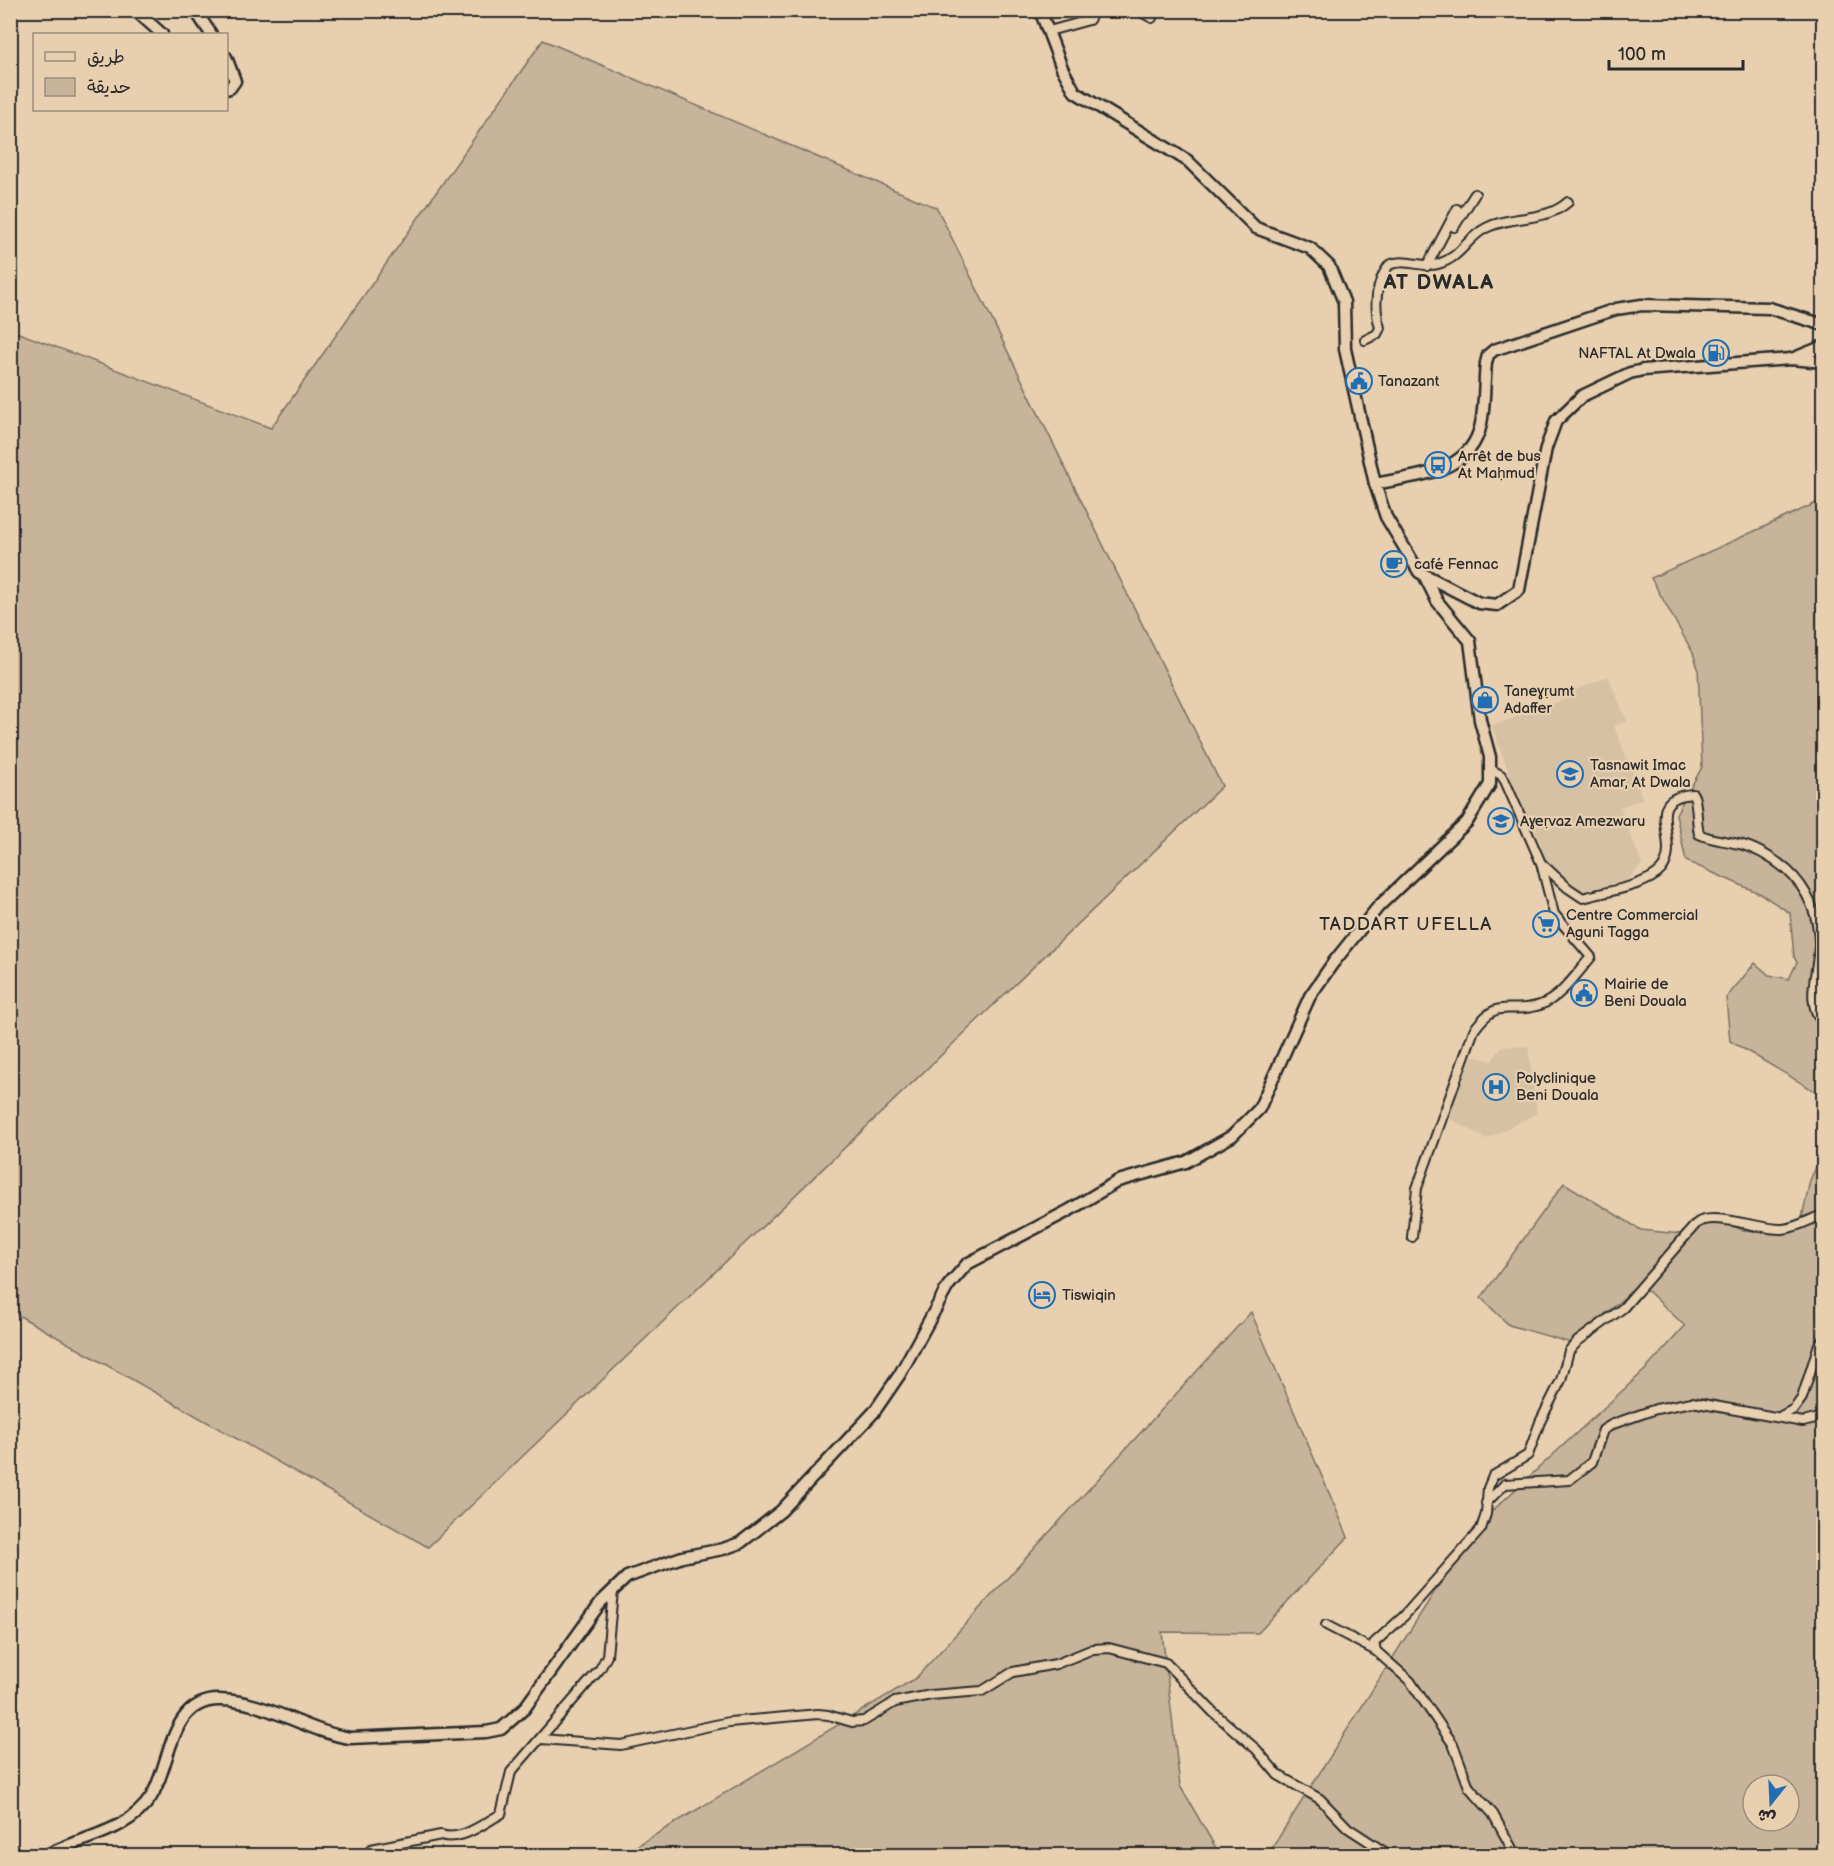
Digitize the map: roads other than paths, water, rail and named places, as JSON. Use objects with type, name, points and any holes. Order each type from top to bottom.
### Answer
[{"type":"main road","points":[[135,10],[161,33]]},
{"type":"main road","points":[[195,10],[210,33]]},
{"type":"main road","points":[[45,1856],[71,1842],[110,1829],[126,1821],[140,1810],[159,1779],[182,1718],[191,1708],[203,1702],[217,1700],[253,1705],[333,1736],[350,1738],[467,1733],[501,1729],[524,1709],[613,1589],[627,1577],[682,1557],[723,1550],[740,1543],[781,1511],[842,1449],[874,1412],[900,1374],[948,1286],[968,1264],[1118,1181],[1186,1162],[1232,1136],[1244,1125],[1259,1109],[1310,996],[1332,963],[1378,907],[1467,822],[1490,784],[1492,770],[1479,711],[1470,641],[1437,601],[1425,577],[1414,566],[1386,517],[1375,484],[1345,349],[1344,302],[1324,260],[1302,244],[1256,228],[1202,172],[1179,154],[1083,99],[1075,92],[1066,76],[1040,10]]},
{"type":"main road","points":[[228,62],[235,81],[228,88]]},
{"type":"main road","points":[[1375,484],[1446,468],[1462,459],[1481,425],[1486,363],[1488,355],[1494,350],[1616,309],[1642,305],[1769,308],[1824,325]]},
{"type":"main road","points":[[1791,359],[1824,346]]},
{"type":"main road","points":[[1425,577],[1479,603],[1497,605],[1515,595],[1522,582],[1531,524],[1550,433],[1567,407],[1582,396],[1630,373],[1643,370],[1791,359],[1824,362]]},
{"type":"street","points":[[1049,31],[1089,20],[1095,10]]},
{"type":"street","points":[[1137,10],[1152,18]]},
{"type":"street","points":[[1441,241],[1452,231],[1475,194]]},
{"type":"street","points":[[1365,340],[1379,332],[1376,297],[1383,272],[1389,265],[1406,261],[1427,266],[1455,258],[1485,228],[1556,213],[1568,202]]},
{"type":"street","points":[[1427,266],[1457,209]]},
{"type":"street","points":[[1412,1237],[1417,1188],[1474,1030],[1485,1014],[1493,1009],[1539,1005],[1553,998],[1591,957],[1554,914],[1540,863],[1505,781],[1501,775],[1492,770]]},
{"type":"street","points":[[1540,863],[1583,898],[1651,879],[1662,868],[1669,853],[1663,818],[1669,801],[1678,795],[1693,794],[1697,800],[1695,818],[1699,834],[1710,839],[1737,843],[1761,852],[1787,870],[1809,894],[1819,943],[1812,997],[1817,1017],[1824,1024]]},
{"type":"street","points":[[1376,1651],[1374,1643],[1382,1633],[1404,1616],[1435,1579],[1470,1545],[1481,1529],[1486,1514],[1488,1488],[1493,1476],[1528,1455],[1539,1422],[1561,1380],[1569,1351],[1578,1341],[1623,1308],[1696,1224],[1702,1219],[1712,1217],[1743,1225],[1783,1229],[1824,1214]]},
{"type":"street","points":[[1781,1416],[1794,1409],[1802,1398],[1819,1344],[1824,1339]]},
{"type":"street","points":[[1486,1503],[1505,1484],[1569,1480],[1592,1462],[1604,1430],[1613,1424],[1656,1409],[1692,1402],[1781,1416],[1803,1422],[1824,1417]]},
{"type":"street","points":[[371,1849],[441,1835],[450,1838],[479,1827],[501,1814],[511,1772],[600,1669],[607,1656],[613,1589]]},
{"type":"street","points":[[1326,1624],[1376,1651],[1410,1681],[1448,1737],[1469,1786],[1493,1814],[1516,1856]]},
{"type":"street","points":[[541,1739],[621,1745],[729,1722],[818,1714],[828,1714],[852,1722],[864,1721],[895,1702],[931,1695],[982,1691],[1013,1671],[1056,1664],[1093,1649],[1109,1648],[1166,1664],[1256,1749],[1278,1775],[1320,1799],[1348,1828],[1391,1856]]},
{"type":"place","name":"NAFTAL At Dwala","points":[[1716,353]]},
{"type":"place","name":"Tanazant","points":[[1359,381]]},
{"type":"place","name":"Arrêt de bus At Maḥmud","points":[[1438,465]]},
{"type":"place","name":"café Fennac","points":[[1394,564]]},
{"type":"place","name":"Taneɣṛumt Adaffer","points":[[1485,700]]},
{"type":"place","name":"Tasnawit Imac Amar, At Dwala","points":[[1570,774]]},
{"type":"place","name":"Aɣeṛvaz Amezwaru","points":[[1501,821]]},
{"type":"place","name":"Centre Commercial Aguni Tagga","points":[[1546,924]]},
{"type":"place","name":"Mairie de Beni Douala","points":[[1584,993]]},
{"type":"place","name":"Polyclinique Beni Douala","points":[[1496,1087]]},
{"type":"place","name":"Tiswiqin","points":[[1042,1295]]},
{"type":"district","name":"AT DWALA","points":[[1439,282]]},
{"type":"district","name":"TADDART UFELLA","points":[[1406,924]]}]
